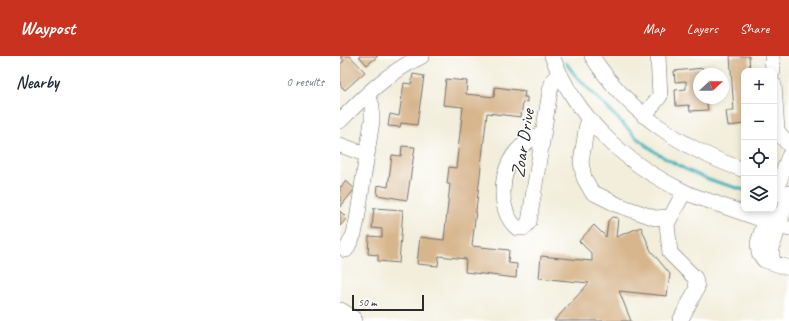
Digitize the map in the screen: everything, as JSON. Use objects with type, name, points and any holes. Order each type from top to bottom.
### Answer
[{"type":"highway","points":[[340,313],[352,321]]},
{"type":"street","points":[[340,121],[393,72],[422,56]]},
{"type":"street","points":[[552,56],[559,73],[570,92],[588,118],[612,144],[629,159],[647,172],[684,192],[767,215],[784,228]]},
{"type":"street","points":[[592,56],[607,78],[627,99],[644,116],[665,132],[684,144],[710,157],[741,169]]},
{"type":"street","points":[[644,116],[660,96],[658,56]]},
{"type":"street","points":[[772,56],[773,68]]},
{"type":"street","name":"Zoar Drive","points":[[544,132],[529,140],[516,151],[506,167],[503,185],[505,205],[512,223],[517,228],[524,228],[530,222],[553,80],[559,73]]},
{"type":"street","points":[[346,250],[354,234],[368,151],[373,111],[368,94]]},
{"type":"street","points":[[775,104],[777,130],[789,145]]},
{"type":"street","points":[[588,118],[581,162],[584,178],[592,192],[618,205],[655,218],[670,217]]},
{"type":"street","points":[[340,145],[359,152],[368,151]]},
{"type":"street","points":[[779,185],[789,156]]},
{"type":"street","points":[[680,321],[697,288],[695,278],[670,253],[667,224],[684,192]]},
{"type":"street","points":[[774,263],[771,253],[784,228],[789,193]]},
{"type":"street","points":[[767,215],[758,242],[758,253],[764,260],[789,268]]},
{"type":"building","points":[[340,56],[350,56],[365,72],[345,90],[340,85],[340,64],[344,61]]},
{"type":"building","points":[[359,56],[378,56],[367,65]]},
{"type":"building","points":[[730,56],[749,56],[750,68],[741,68],[741,124],[728,126],[726,111],[734,111]]},
{"type":"building","points":[[693,69],[693,104],[707,104],[708,110],[690,111],[689,105],[676,106],[675,90],[686,89],[686,81],[675,82],[674,71]]},
{"type":"building","points":[[413,74],[424,76],[417,125],[401,123],[400,127],[388,126],[390,114],[399,116],[404,83],[411,84]]},
{"type":"building","points":[[446,79],[467,81],[466,94],[494,97],[495,87],[525,91],[524,97],[527,97],[527,102],[523,101],[521,117],[487,113],[472,246],[509,250],[508,263],[517,264],[516,278],[465,272],[466,259],[439,256],[438,266],[417,264],[420,237],[444,240],[450,184],[447,184],[449,167],[456,168],[463,107],[443,105]]},
{"type":"building","points":[[402,146],[415,147],[407,200],[377,195],[378,185],[388,187],[392,155],[401,156]]},
{"type":"building","points":[[346,181],[355,189],[340,207],[340,186],[341,187]]},
{"type":"building","points":[[374,208],[403,210],[399,263],[378,261],[378,255],[368,254],[369,236],[382,237],[382,229],[372,228]]},
{"type":"building","points":[[340,211],[347,218],[340,226]]},
{"type":"building","points":[[612,217],[618,218],[616,237],[641,227],[651,251],[670,274],[667,296],[619,291],[631,321],[554,321],[589,283],[539,278],[541,256],[592,261],[592,254],[579,241],[594,225],[606,237],[608,221]]},
{"type":"waterway","points":[[566,63],[575,75],[637,138],[658,154],[685,169],[710,180],[741,189]]}]
